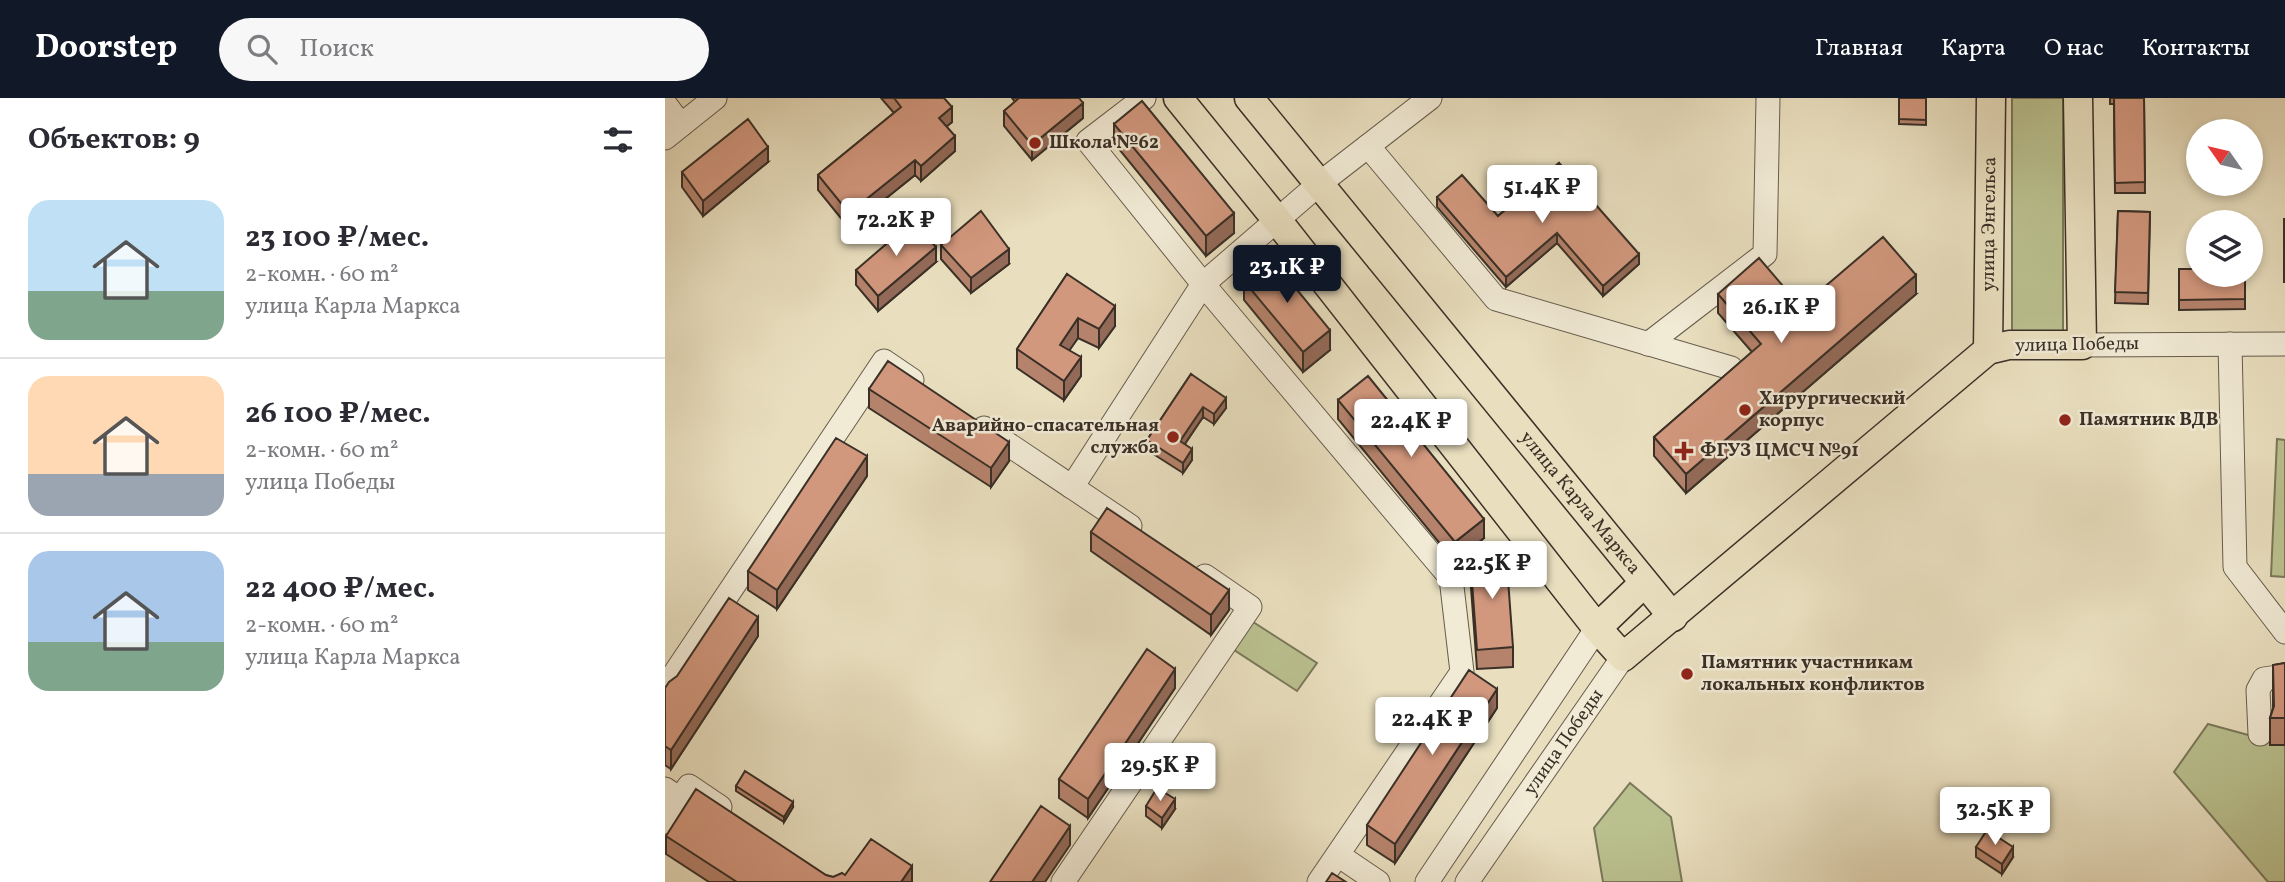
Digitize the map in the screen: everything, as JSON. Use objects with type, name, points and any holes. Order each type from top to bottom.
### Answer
[{"type":"main road","points":[[1178,98],[1597,628],[1623,657]]},
{"type":"main road","name":"улица Карла Маркса","points":[[1249,98],[1644,583]]},
{"type":"main road","name":"улица Энгельса","points":[[1988,350],[1991,98]]},
{"type":"main road","points":[[2078,98],[2082,345]]},
{"type":"main road","name":"улица Победы","points":[[1623,657],[1988,350],[2009,345],[2082,345]]},
{"type":"main road","points":[[1644,583],[1673,617]]},
{"type":"main road","name":"улица Победы","points":[[1597,628],[1644,583]]},
{"type":"street","points":[[665,104],[673,132],[715,98]]},
{"type":"street","points":[[1144,98],[1088,141],[1203,284],[1451,578],[1462,672],[1319,882]]},
{"type":"street","points":[[1072,487],[1203,284],[1319,184],[1430,98]]},
{"type":"street","points":[[1647,344],[1765,254],[1768,98]]},
{"type":"street","points":[[1368,146],[1496,299],[1731,368]]},
{"type":"street","points":[[2230,344],[2235,567],[2285,632]]},
{"type":"street","name":"улица Победы","points":[[2082,345],[2285,344]]},
{"type":"street","points":[[665,688],[884,361],[928,391]]},
{"type":"street","points":[[961,413],[1149,538]]},
{"type":"street","points":[[1063,882],[1250,607],[1192,568]]},
{"type":"street","name":"улица Победы","points":[[1427,882],[1597,628]]},
{"type":"street","name":"улица Победы","points":[[1467,882],[1623,657]]},
{"type":"street","points":[[2259,734],[2258,690],[2264,679],[2285,676]]},
{"type":"street","points":[[665,822],[673,794],[689,786],[733,816]]},
{"type":"street","points":[[1338,855],[1378,882]]},
{"type":"green space","points":[[2012,98],[2063,98],[2063,332],[2012,331]]},
{"type":"green space","points":[[2277,439],[2285,440],[2285,577],[2271,576]]},
{"type":"green space","points":[[1250,620],[1317,663],[1297,691],[1231,648]]},
{"type":"green space","points":[[2208,724],[2285,745],[2285,882],[2268,882],[2174,772]]},
{"type":"green space","points":[[1630,783],[1671,817],[1682,882],[1603,882],[1594,828]]},
{"type":"building","points":[[894,98],[944,98],[952,107],[939,118],[955,136],[921,166],[915,160],[849,213],[818,175],[901,107]]},
{"type":"building","name":"Школа №62","points":[[1019,98],[1079,98],[1083,103],[1032,145],[1004,111]]},
{"type":"building","points":[[1899,98],[1926,98],[1926,120],[1899,119]]},
{"type":"building","points":[[2114,98],[2144,98],[2145,182],[2115,183]]},
{"type":"building","points":[[1142,101],[1234,213],[1206,236],[1114,124]]},
{"type":"building","points":[[748,119],[768,147],[703,201],[682,172]]},
{"type":"building","points":[[1559,163],[1639,254],[1603,286],[1557,233],[1506,277],[1437,197],[1462,175],[1498,216]]},
{"type":"building","points":[[981,211],[1009,249],[971,278],[941,245]]},
{"type":"building","points":[[2118,211],[2150,212],[2148,293],[2115,292]]},
{"type":"building","points":[[2285,219],[2285,282],[2284,282]]},
{"type":"building","points":[[913,221],[936,247],[878,296],[856,270]]},
{"type":"building","name":"Хирургический корпус","points":[[1883,237],[1916,275],[1686,474],[1654,437],[1761,344],[1718,294],[1759,258],[1801,307]]},
{"type":"building","points":[[1271,258],[1330,330],[1303,352],[1244,281]]},
{"type":"building","points":[[2179,269],[2186,269],[2186,287],[2245,287],[2245,299],[2179,300]]},
{"type":"building","points":[[1067,274],[1115,306],[1099,329],[1078,318],[1060,345],[1081,357],[1064,381],[1017,349]]},
{"type":"building","points":[[888,361],[1009,442],[991,468],[869,389]]},
{"type":"building","name":"Аварийно-спасательная служба","points":[[1191,374],[1226,398],[1214,414],[1203,407],[1180,441],[1192,449],[1183,463],[1147,440]]},
{"type":"building","points":[[1368,376],[1484,519],[1455,542],[1338,400]]},
{"type":"building","points":[[836,438],[867,456],[777,590],[748,571]]},
{"type":"building","points":[[1107,508],[1229,590],[1211,615],[1091,532]]},
{"type":"building","points":[[1506,552],[1513,647],[1477,650],[1470,555]]},
{"type":"building","points":[[729,598],[758,617],[671,750],[665,746],[665,688],[677,676]]},
{"type":"building","points":[[1147,649],[1175,669],[1088,799],[1059,779]]},
{"type":"building","points":[[2285,663],[2285,718],[2270,718],[2274,706],[2273,665]]},
{"type":"building","points":[[1469,670],[1497,689],[1395,844],[1367,825]]},
{"type":"building","points":[[745,771],[793,802],[784,817],[736,786]]},
{"type":"building","points":[[1157,788],[1175,799],[1162,818],[1146,806]]},
{"type":"building","points":[[696,789],[826,875],[845,875],[871,839],[912,866],[901,882],[737,882],[666,836]]},
{"type":"building","points":[[1041,806],[1070,826],[1032,882],[990,882]]},
{"type":"building","points":[[1987,830],[2013,847],[2002,864],[1976,847]]},
{"type":"building","points":[[1332,873],[1346,882],[1326,882]]},
{"type":"place","name":"Школа №62","points":[[1035,143]]},
{"type":"place","name":"Хирургический корпус","points":[[1745,410]]},
{"type":"place","name":"Памятник ВДВ","points":[[2065,420]]},
{"type":"place","name":"Аварийно-спасательная служба","points":[[1173,437]]},
{"type":"place","name":"ФГУЗ ЦМСЧ №91","points":[[1684,451]]},
{"type":"place","name":"Памятник участникам локальных конфликтов","points":[[1687,674]]}]
